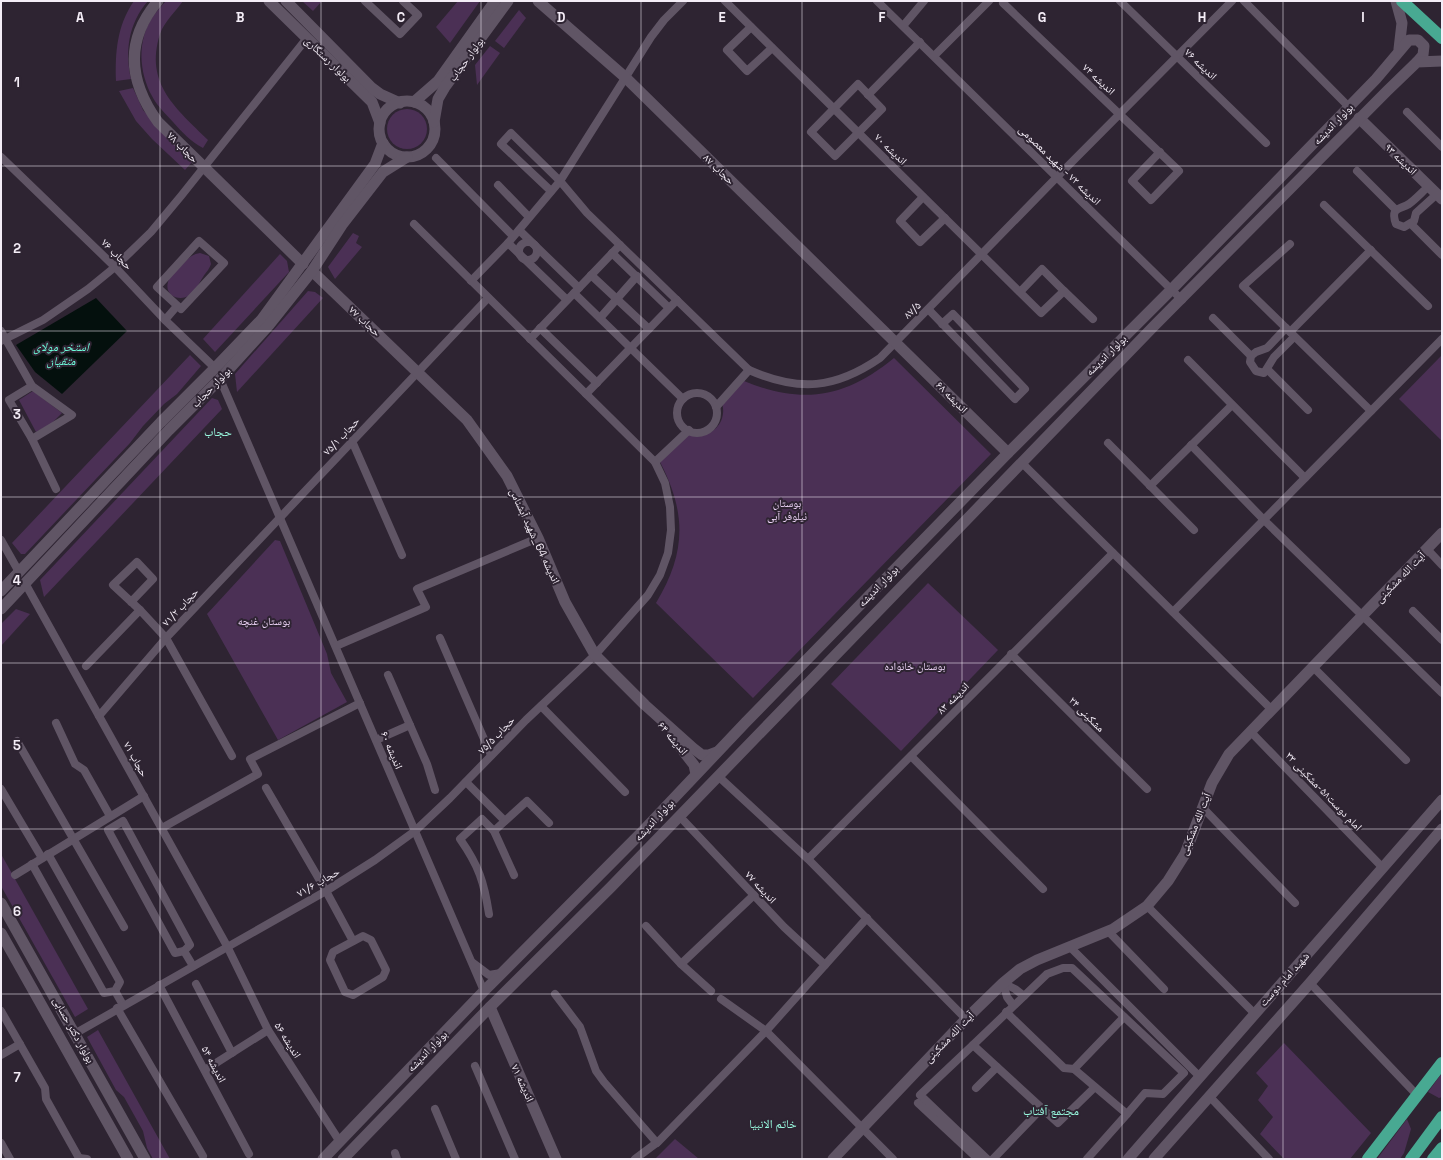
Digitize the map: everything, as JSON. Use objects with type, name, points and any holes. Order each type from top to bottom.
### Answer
[{"type":"highway","points":[[1402,1],[1442,38]]},
{"type":"highway","points":[[1368,1159],[1442,1063]]},
{"type":"highway","points":[[1411,1159],[1442,1117]]},
{"type":"highway","points":[[1433,1159],[1442,1148]]},
{"type":"main road","name":"حجاب ۷۸","points":[[158,1],[143,21],[136,40],[134,59],[138,83],[146,104],[158,122],[303,264]]},
{"type":"main road","name":"بولوار رستگاری","points":[[269,1],[372,102],[380,122]]},
{"type":"main road","name":"بولوار رستگاری","points":[[286,1],[372,88],[380,94],[400,103]]},
{"type":"main road","name":"بولوار حجاب","points":[[414,102],[438,81],[495,1]]},
{"type":"main road","name":"بولوار حجاب","points":[[434,122],[438,99],[445,87],[508,1]]},
{"type":"main road","name":"حجاب ۸۷","points":[[538,1],[626,78],[896,341]]},
{"type":"main road","points":[[1396,1],[1402,23],[1399,49]]},
{"type":"main road","points":[[1399,49],[1409,40],[1413,39],[1422,42],[1425,51],[1424,56],[1417,62]]},
{"type":"main road","name":"بولوار اندیشه","points":[[323,1159],[484,991],[641,833],[717,752],[1008,453],[1172,289],[1349,107],[1376,79],[1399,49]]},
{"type":"main road","points":[[1417,62],[1442,61]]},
{"type":"main road","name":"بولوار اندیشه","points":[[343,1159],[490,1007],[653,844],[1022,463],[1360,118],[1417,62]]},
{"type":"main road","points":[[414,102],[426,109],[434,122],[435,129],[431,143],[421,153],[408,157],[394,154],[383,144],[379,130],[380,122],[387,110],[400,103],[414,102]]},
{"type":"main road","name":"اندیشه ۹۳","points":[[1360,118],[1428,186],[1440,196]]},
{"type":"main road","name":"بولوار حجاب","points":[[1,591],[161,422],[216,368],[262,318],[375,164],[383,144]]},
{"type":"main road","name":"بولوار حجاب","points":[[1,609],[24,582],[169,430],[220,379],[269,325],[312,271],[342,225],[383,172],[408,157]]},
{"type":"main road","name":"حجاب ۷۷","points":[[312,271],[418,371]]},
{"type":"main road","name":"اندیشه ۶۸","points":[[896,341],[1008,453]]},
{"type":"main road","name":"اندیشه 64_شهید آبشناس","points":[[418,371],[467,420],[507,476],[538,538],[565,602],[594,656],[645,705]]},
{"type":"main road","points":[[161,422],[169,430]]},
{"type":"main road","name":"آیت الله مشکینی","points":[[833,1159],[966,1019],[1003,983],[1020,969],[1037,960],[1108,931],[1134,916],[1147,906],[1168,881],[1185,854],[1212,783],[1229,754],[1442,533]]},
{"type":"main road","points":[[645,705],[702,755],[709,755],[717,752]]},
{"type":"main road","name":"اندیشه ۶۴","points":[[645,705],[687,754],[694,765],[696,774]]},
{"type":"main road","name":"شهید امام دوست","points":[[1128,1159],[1254,1013],[1442,800]]},
{"type":"main road","name":"شهید امام دوست","points":[[1154,1159],[1310,983],[1442,829]]},
{"type":"main road","points":[[641,833],[653,844]]},
{"type":"main road","name":"بولوار دکتر حسابی","points":[[1,902],[76,1033],[145,1159]]},
{"type":"main road","name":"بولوار دکتر حسابی","points":[[1,933],[128,1159]]},
{"type":"main road","name":"اندیشه ۷۱","points":[[490,1007],[556,1159]]},
{"type":"street","points":[[365,1],[400,34],[418,15],[403,1]]},
{"type":"street","points":[[471,281],[519,230],[560,181],[651,37],[664,20],[683,1]]},
{"type":"street","name":"اندیشه ۷۰","points":[[725,1],[1042,313],[1064,290]]},
{"type":"street","name":"اندیشه ۷۲ - شهید معصومی","points":[[877,1],[1182,300]]},
{"type":"street","points":[[903,26],[924,1]]},
{"type":"street","points":[[934,56],[989,1]]},
{"type":"street","name":"اندیشه ۷۶","points":[[1120,1],[1266,143]]},
{"type":"street","name":"۸۷/۵","points":[[552,191],[501,144],[511,133],[560,181],[587,213],[749,370],[771,380],[793,385],[817,385],[839,380],[861,371],[880,358],[1232,1]]},
{"type":"street","points":[[1244,1],[1349,107]]},
{"type":"street","name":"اندیشه ۷۴","points":[[1003,4],[1120,113],[1160,152],[1179,171],[1151,200],[1132,182],[1160,152]]},
{"type":"street","points":[[751,27],[727,50],[747,71],[772,48]]},
{"type":"street","points":[[3,340],[43,320],[88,288],[115,267],[151,232],[307,38]]},
{"type":"street","points":[[868,95],[920,42]]},
{"type":"street","points":[[858,84],[868,95],[882,109],[835,156],[811,132],[858,84]]},
{"type":"street","points":[[1407,112],[1442,147]]},
{"type":"street","name":"حجاب ۷۶","points":[[1,157],[115,267],[165,320],[216,368]]},
{"type":"street","points":[[436,158],[510,239],[523,258],[567,300]]},
{"type":"street","points":[[1357,171],[1396,210]]},
{"type":"street","points":[[498,185],[529,218]]},
{"type":"street","points":[[1428,186],[1409,204],[1399,207],[1396,210],[1394,216],[1396,224],[1404,227],[1411,224],[1414,221],[1416,214],[1440,196]]},
{"type":"street","points":[[923,197],[900,221],[920,242],[945,218]]},
{"type":"street","points":[[1324,205],[1428,306]]},
{"type":"street","name":"حجاب ۷۵/۵","points":[[414,224],[655,462],[665,483],[670,507],[671,530],[668,553],[660,575],[648,595],[594,656],[541,706],[416,831]]},
{"type":"street","points":[[1411,224],[1442,255]]},
{"type":"street","points":[[519,230],[576,290],[600,318],[683,399]]},
{"type":"street","points":[[199,241],[224,263],[182,309],[177,306],[157,287],[199,241]]},
{"type":"street","points":[[530,243],[535,246],[537,251],[533,258],[528,260],[523,258],[520,250],[522,245],[530,243]]},
{"type":"street","points":[[1290,244],[1243,286],[1371,412]]},
{"type":"street","points":[[530,339],[620,245]]},
{"type":"street","points":[[1290,332],[1267,370],[1264,373],[1256,371],[1250,362],[1251,356],[1256,352],[1267,348],[1290,332],[1371,250]]},
{"type":"street","points":[[612,253],[669,308]]},
{"type":"street","points":[[1020,292],[1042,269],[1093,319]]},
{"type":"street","points":[[591,275],[649,329]]},
{"type":"street","points":[[600,318],[637,276]]},
{"type":"street","name":"حجاب ۷۵/۱","points":[[280,517],[488,298]]},
{"type":"street","points":[[586,394],[677,300]]},
{"type":"street","points":[[165,320],[177,306]]},
{"type":"street","points":[[928,310],[1015,399],[1025,389],[953,314],[942,324]]},
{"type":"street","points":[[1213,318],[1251,356]]},
{"type":"street","points":[[540,328],[597,383]]},
{"type":"street","points":[[1,331],[3,340],[32,386],[72,415],[32,439]]},
{"type":"street","points":[[1173,612],[1442,339]]},
{"type":"street","points":[[1188,360],[1305,478]]},
{"type":"street","points":[[716,406],[749,370]]},
{"type":"street","points":[[1267,370],[1308,410]]},
{"type":"street","name":"اندیشه ۶۰","points":[[220,379],[484,991]]},
{"type":"street","points":[[32,386],[9,400],[32,439],[56,489]]},
{"type":"street","points":[[691,394],[705,394],[712,399],[716,406],[715,421],[704,431],[696,432],[688,430],[682,426],[678,419],[677,412],[683,399],[691,394]]},
{"type":"street","points":[[1150,486],[1232,405]]},
{"type":"street","points":[[655,462],[688,430]]},
{"type":"street","points":[[352,441],[402,555]]},
{"type":"street","points":[[1108,443],[1194,530]]},
{"type":"street","points":[[1191,446],[1264,520],[1442,693]]},
{"type":"street","points":[[1022,463],[1271,709]]},
{"type":"street","name":"حجاب ۷۱/۲","points":[[99,716],[166,638],[280,517]]},
{"type":"street","points":[[336,646],[426,608],[418,589],[538,538]]},
{"type":"street","points":[[1,540],[19,572]]},
{"type":"street","points":[[1427,549],[1442,565]]},
{"type":"street","name":"اندیشه ۸۳","points":[[808,859],[1113,553]]},
{"type":"street","points":[[131,602],[153,578],[136,562],[113,585],[131,602],[140,610],[166,638],[232,756]]},
{"type":"street","name":"حجاب ۷۱","points":[[24,582],[228,946]]},
{"type":"street","points":[[86,666],[140,610]]},
{"type":"street","points":[[1413,611],[1442,640]]},
{"type":"street","points":[[440,638],[492,755]]},
{"type":"street","name":"مشکینی ۲۴","points":[[1011,654],[1147,789]]},
{"type":"street","points":[[1313,667],[1406,760]]},
{"type":"street","points":[[388,675],[410,725],[435,790]]},
{"type":"street","points":[[162,828],[258,774],[250,759],[360,703]]},
{"type":"street","points":[[541,706],[625,792]]},
{"type":"street","points":[[56,723],[75,764],[84,770],[110,816]]},
{"type":"street","points":[[376,740],[410,725]]},
{"type":"street","name":"امام دوست۵۸-مشکینی ۳۳","points":[[1250,731],[1383,868]]},
{"type":"street","points":[[17,741],[124,926]]},
{"type":"street","points":[[911,756],[1043,889]]},
{"type":"street","points":[[718,776],[808,859],[966,1019]]},
{"type":"street","points":[[466,782],[505,821]]},
{"type":"street","points":[[266,788],[326,891],[353,942]]},
{"type":"street","points":[[1,789],[45,856],[120,982],[115,991],[120,1007],[203,1156]]},
{"type":"street","points":[[15,874],[144,796]]},
{"type":"street","points":[[494,831],[527,801],[549,824]]},
{"type":"street","points":[[1203,808],[1294,902]]},
{"type":"street","points":[[489,914],[484,884],[475,864],[460,839],[482,819],[494,831],[514,875]]},
{"type":"street","name":"اندیشه ۷۷","points":[[684,821],[784,927],[825,965]]},
{"type":"street","points":[[123,822],[190,945],[184,951],[175,953],[108,830],[123,822]]},
{"type":"street","name":"حجاب ۷۱/۶","points":[[76,1033],[326,891],[375,860],[416,831]]},
{"type":"street","points":[[32,864],[104,993],[115,991]]},
{"type":"street","points":[[681,964],[754,895]]},
{"type":"street","points":[[1147,906],[1254,1013]]},
{"type":"street","points":[[635,1159],[657,1143],[766,1031],[867,918]]},
{"type":"street","points":[[646,926],[681,964],[711,991]]},
{"type":"street","points":[[1108,931],[1164,989]]},
{"type":"street","points":[[363,936],[371,940],[386,970],[383,978],[353,995],[345,992],[330,960],[333,952],[353,942],[363,936]]},
{"type":"street","name":"اندیشه ۵۶","points":[[228,946],[268,1030],[340,1142]]},
{"type":"street","points":[[1070,947],[1200,1077]]},
{"type":"street","points":[[184,951],[193,966]]},
{"type":"street","points":[[471,960],[489,975],[495,976],[503,972]]},
{"type":"street","points":[[919,1099],[1013,1005],[1047,974],[1063,968],[1072,968],[1184,1073],[1163,1094],[1145,1093],[1088,1159]]},
{"type":"street","points":[[1003,983],[1015,988],[1024,996]]},
{"type":"street","points":[[1003,983],[1007,997],[1013,1005]]},
{"type":"street","points":[[1310,983],[1417,1095]]},
{"type":"street","points":[[196,984],[232,1053]]},
{"type":"street","name":"اندیشه ۵۴","points":[[159,985],[249,1154]]},
{"type":"street","points":[[555,994],[580,1027],[596,1071],[657,1143]]},
{"type":"street","points":[[721,999],[766,1031],[893,1159]]},
{"type":"street","points":[[1,1011],[45,1088],[46,1099],[81,1159]]},
{"type":"street","points":[[1006,1012],[1064,1068],[1074,1069],[1127,1114]]},
{"type":"street","points":[[1074,1069],[1124,1017]]},
{"type":"street","points":[[205,1070],[268,1030]]},
{"type":"street","points":[[1,1055],[20,1044]]},
{"type":"street","points":[[973,1045],[1058,1123],[1095,1087]]},
{"type":"street","points":[[475,1066],[515,1159]]},
{"type":"street","points":[[976,1088],[997,1067]]},
{"type":"street","points":[[1210,1097],[1269,1159]]},
{"type":"street","points":[[919,1099],[976,1158]]},
{"type":"street","points":[[919,1099],[987,1159]]},
{"type":"street","points":[[993,1159],[1042,1108]]},
{"type":"street","points":[[435,1109],[456,1159]]},
{"type":"street","points":[[1,1143],[10,1159]]},
{"type":"green space","points":[[134,1],[148,1],[141,10],[132,28],[128,48],[131,79],[116,81],[118,40],[128,10]]},
{"type":"green space","points":[[166,1],[183,1],[167,21],[160,34],[156,52],[156,67],[166,94],[185,117],[208,140],[203,148],[187,136],[159,107],[152,96],[144,77],[142,67],[142,46],[144,37],[152,18]]},
{"type":"green space","points":[[302,1],[322,1],[313,11]]},
{"type":"green space","points":[[458,1],[480,1],[450,43],[436,27]]},
{"type":"green space","points":[[519,10],[526,18],[504,48],[495,41]]},
{"type":"green space","points":[[490,46],[500,53],[477,85],[475,65]]},
{"type":"green space","points":[[133,88],[143,110],[192,162],[185,170],[152,139],[136,121],[119,91]]},
{"type":"green space","points":[[403,109],[411,109],[418,112],[424,118],[427,129],[424,140],[418,146],[411,149],[403,149],[396,146],[390,140],[387,133],[387,125],[390,118],[396,112]]},
{"type":"green space","points":[[353,233],[359,236],[356,243],[362,247],[335,279],[328,267]]},
{"type":"green space","points":[[200,253],[209,256],[211,264],[196,289],[186,297],[178,298],[174,296],[168,291],[167,287],[170,278],[189,258]]},
{"type":"green space","points":[[280,254],[287,261],[289,272],[215,352],[203,339]]},
{"type":"green space","points":[[308,291],[315,292],[323,298],[237,392],[235,374]]},
{"type":"green space","points":[[190,355],[201,366],[177,394],[164,404],[143,426],[130,443],[25,554],[21,554],[12,543]]},
{"type":"green space","points":[[1442,355],[1442,441],[1399,399]]},
{"type":"green space","name":"بوستان نیلوفر آبی","points":[[894,358],[991,454],[753,698],[656,603],[666,585],[673,567],[678,550],[679,533],[679,516],[675,499],[669,481],[660,462],[690,433],[697,435],[704,434],[716,428],[722,417],[722,403],[744,381],[765,389],[785,393],[804,395],[823,394],[858,382]]},
{"type":"green space","points":[[33,391],[62,413],[51,424],[36,432],[19,400]]},
{"type":"green space","points":[[212,398],[218,400],[222,409],[44,597],[40,580]]},
{"type":"green space","name":"بوستان غنچه","points":[[275,540],[280,541],[327,654],[331,673],[347,702],[278,740],[207,614]]},
{"type":"green space","name":"بوستان خانواده","points":[[928,583],[998,650],[901,751],[831,684]]},
{"type":"green space","points":[[16,609],[30,614],[1,646],[1,624]]},
{"type":"green space","points":[[1,854],[88,1009],[75,1017],[1,886]]},
{"type":"green space","points":[[98,1030],[170,1159],[153,1159],[147,1148],[143,1131],[124,1097],[116,1090],[87,1037]]},
{"type":"green space","points":[[1284,1043],[1371,1133],[1350,1159],[1284,1159],[1260,1134],[1273,1117],[1258,1100],[1268,1086],[1256,1073]]},
{"type":"green space","points":[[1442,1073],[1442,1097],[1439,1098],[1428,1092]]},
{"type":"green space","points":[[1407,1119],[1411,1129],[1404,1153],[1400,1159],[1377,1159]]},
{"type":"green space","points":[[675,1139],[699,1159],[655,1159]]},
{"type":"water","name":"استخر مولای متقیان","points":[[96,298],[127,331],[62,394],[35,372],[16,345]]},
{"type":"district","name":"حجاب","points":[[218,432]]},
{"type":"district","name":"مجتمع آفتاب","points":[[1051,1111]]},
{"type":"district","name":"خاتم الانبیا","points":[[773,1124]]}]
